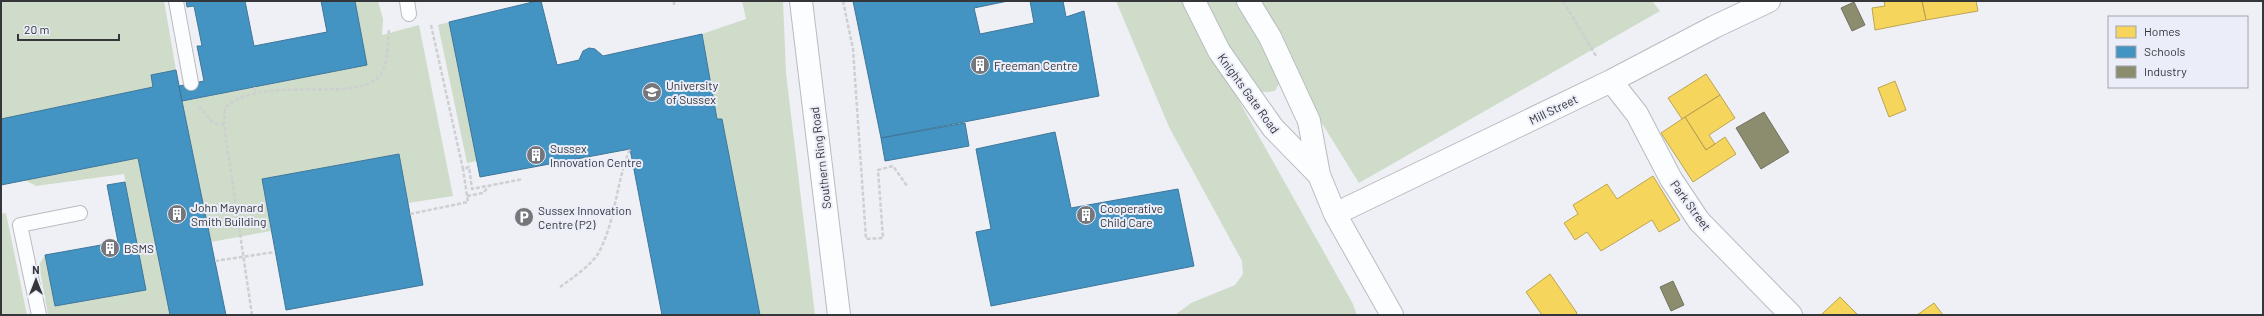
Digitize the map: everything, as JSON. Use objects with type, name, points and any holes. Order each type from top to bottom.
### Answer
[{"type":"street","name":"Southern Ring Road","points":[[801,1],[839,315]]},
{"type":"street","name":"Knights Gate Road","points":[[1194,1],[1219,51],[1272,128],[1319,175]]},
{"type":"street","name":"Knights Gate Road","points":[[1248,1],[1270,37],[1308,121],[1319,175],[1335,214],[1392,315]]},
{"type":"street","name":"Mill Street","points":[[1335,214],[1611,80],[1714,27],[1769,1]]},
{"type":"street","name":"Park Street","points":[[1611,80],[1637,114],[1671,179],[1699,221],[1791,315]]},
{"type":"lane","points":[[176,1],[191,83]]},
{"type":"lane","points":[[39,315],[20,225],[80,213]]},
{"type":"path","points":[[674,1],[674,6]]},
{"type":"path","points":[[843,1],[852,49],[866,239],[883,238],[878,170],[893,166],[908,186]]},
{"type":"path","points":[[1563,1],[1611,80]]},
{"type":"path","points":[[410,214],[468,202],[430,18]]},
{"type":"path","points":[[252,315],[245,257],[224,125],[225,108],[233,100],[255,92],[353,88],[371,83],[381,74],[387,56],[390,26]]},
{"type":"path","points":[[255,87],[255,92]]},
{"type":"path","points":[[198,104],[213,123],[224,125]]},
{"type":"path","points":[[560,287],[599,254],[616,202],[623,164],[630,149]]},
{"type":"path","points":[[462,169],[469,167],[472,189],[523,179]]},
{"type":"path","points":[[467,196],[483,193],[489,186]]},
{"type":"path","points":[[215,261],[275,252]]},
{"type":"green space","points":[[1,1],[164,1],[176,70],[151,75],[153,87],[1,119]]},
{"type":"green space","points":[[355,1],[378,1],[383,19],[382,35],[419,25],[453,196],[408,203],[398,154],[262,179],[271,231],[211,242],[182,101],[367,65]]},
{"type":"green space","points":[[742,1],[783,1],[786,73],[815,315],[760,315],[722,119],[717,119],[702,34],[746,19]]},
{"type":"green space","points":[[1116,1],[1183,1],[1353,304],[1357,315],[1175,315],[1191,303],[1235,285],[1243,274],[1242,261],[1169,127]]},
{"type":"green space","points":[[1208,1],[1240,1],[1281,80],[1275,91],[1263,92],[1257,90],[1244,76],[1223,37],[1208,5]]},
{"type":"green space","points":[[1246,1],[1652,1],[1660,11],[1359,183]]},
{"type":"green space","points":[[449,22],[477,161],[467,163],[438,25]]},
{"type":"green space","points":[[138,158],[170,315],[48,315],[39,265],[45,255],[55,306],[145,289],[124,174],[36,186],[25,180]]},
{"type":"green space","points":[[6,213],[27,315],[1,315],[1,214]]},
{"type":"building: Homes","points":[[1884,1],[1922,1],[1926,20],[1875,30],[1872,8],[1885,6]]},
{"type":"building: Homes","points":[[1922,1],[1976,1],[1978,11],[1926,20]]},
{"type":"building: Homes","points":[[1706,74],[1720,95],[1682,119],[1668,98]]},
{"type":"building: Homes","points":[[1895,81],[1906,110],[1889,117],[1878,88]]},
{"type":"building: Homes","points":[[1720,95],[1735,118],[1709,135],[1715,144],[1706,150],[1685,117]]},
{"type":"building: Homes","points":[[1685,117],[1706,150],[1725,137],[1736,154],[1693,182],[1661,133]]},
{"type":"building: Homes","points":[[1653,176],[1680,220],[1659,232],[1652,220],[1601,251],[1587,232],[1575,240],[1564,223],[1578,214],[1573,205],[1607,184],[1617,199]]},
{"type":"building: Homes","points":[[1550,274],[1577,313],[1575,315],[1542,315],[1526,292]]},
{"type":"building: Homes","points":[[1840,297],[1857,314],[1821,315]]},
{"type":"building: Homes","points":[[1934,303],[1943,315],[1917,315]]},
{"type":"building: Schools","points":[[186,1],[245,1],[254,46],[327,32],[321,1],[355,1],[367,65],[182,101],[179,86],[204,81],[197,46],[202,46],[194,6],[187,7]]},
{"type":"building: Schools","name":"Sussex Innovation Centre","points":[[541,1],[557,65],[579,60],[583,51],[589,48],[595,49],[603,56],[702,34],[717,119],[722,119],[760,315],[662,315],[630,149],[480,177],[449,22]]},
{"type":"building: Schools","name":"Freeman Centre","points":[[853,1],[1008,1],[974,8],[980,34],[1034,23],[1030,1],[1063,1],[1066,17],[1084,11],[1099,96],[881,138]]},
{"type":"building: Schools","name":"John Maynard Smith Building","points":[[176,70],[226,315],[170,315],[138,158],[1,185],[1,119],[153,87],[151,75]]},
{"type":"building: Schools","points":[[965,123],[969,146],[885,161],[881,138]]},
{"type":"building: Schools","name":"Cooperative Child Care","points":[[1055,132],[1071,208],[1178,189],[1194,266],[991,306],[976,232],[991,229],[976,149]]},
{"type":"building: Schools","points":[[399,154],[423,285],[286,310],[262,179]]},
{"type":"building: Schools","name":"BSMS","points":[[125,182],[146,290],[55,306],[45,255],[118,242],[107,185]]},
{"type":"building: Industry","points":[[1854,2],[1865,25],[1852,31],[1841,8]]},
{"type":"building: Industry","points":[[1764,112],[1789,152],[1761,169],[1736,128]]},
{"type":"building: Industry","points":[[1673,281],[1684,305],[1671,311],[1660,287]]},
{"type":"place","name":"Freeman Centre","points":[[980,65]]},
{"type":"place","name":"University of Sussex","points":[[652,92]]},
{"type":"place","name":"Sussex Innovation Centre","points":[[536,155]]},
{"type":"place","name":"John Maynard Smith Building","points":[[177,214]]},
{"type":"place","name":"Cooperative Child Care","points":[[1086,215]]},
{"type":"place","name":"Sussex Innovation Centre (P2)","points":[[524,217]]},
{"type":"place","name":"BSMS","points":[[110,248]]}]
